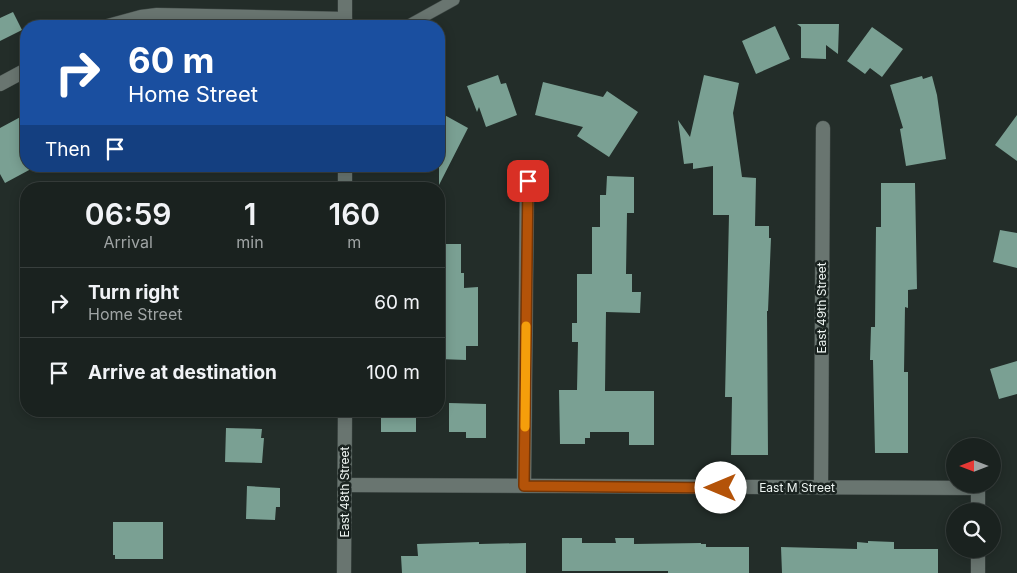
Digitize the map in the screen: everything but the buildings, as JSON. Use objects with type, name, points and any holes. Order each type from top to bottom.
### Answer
[{"type":"street","points":[[345,0],[345,20]]},
{"type":"street","points":[[128,20],[141,16],[158,15],[275,20]]},
{"type":"street","points":[[0,84],[20,73]]},
{"type":"street","name":"East 49th Street","points":[[821,488],[823,128]]},
{"type":"street","points":[[524,486],[528,181]]},
{"type":"street","name":"East 48th Street","points":[[344,573],[345,417]]},
{"type":"street","name":"East M Street","points":[[345,485],[978,488],[978,503]]},
{"type":"street","points":[[978,558],[978,573]]},
{"type":"lane","points":[[418,20],[454,0]]},
{"type":"slow traffic","points":[[525,427],[526,326]]},
{"type":"route","points":[[528,181],[524,486],[721,488]]}]
